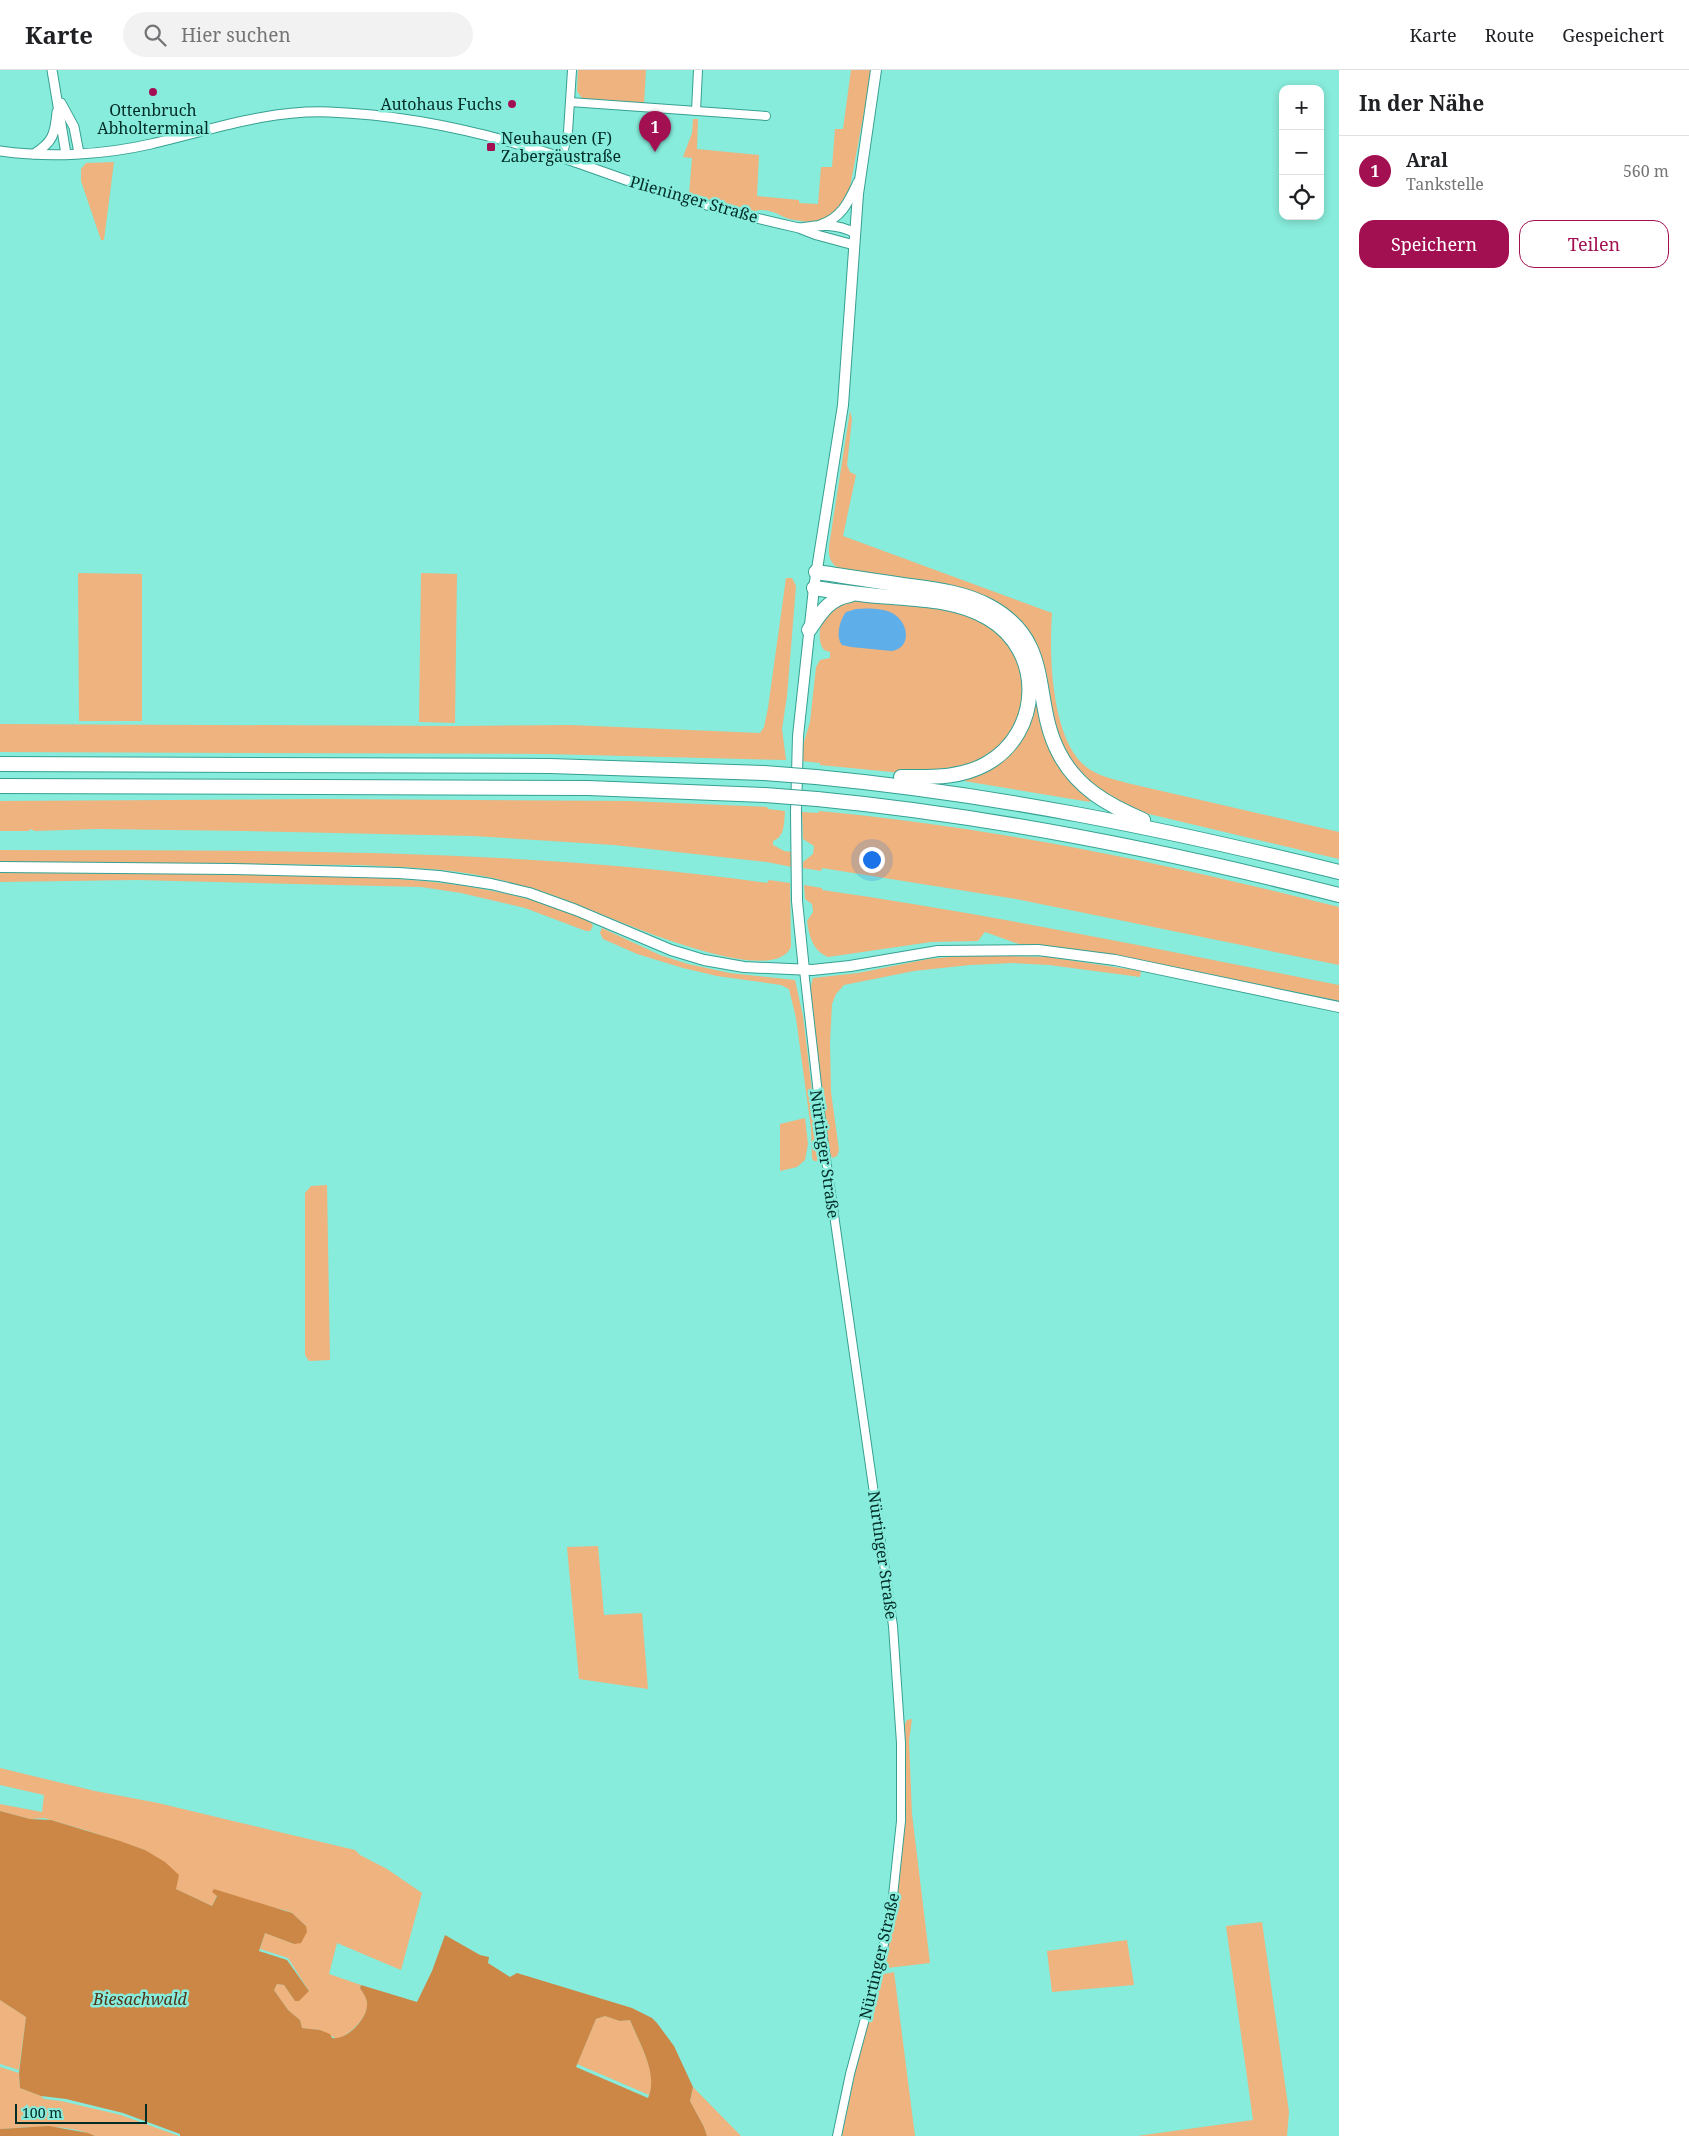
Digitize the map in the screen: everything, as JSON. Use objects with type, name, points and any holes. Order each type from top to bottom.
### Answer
[{"type":"highway","points":[[816,572],[953,593],[982,603],[1006,617],[1019,631],[1034,654],[1050,731],[1057,749],[1068,768],[1087,789],[1109,805],[1174,832]]},
{"type":"highway","points":[[814,588],[952,605],[972,610],[989,618],[1008,634],[1019,649],[1028,672],[1030,698],[1024,723],[1012,742],[998,756],[981,767],[939,777],[850,780]]},
{"type":"highway","points":[[809,630],[830,603],[840,597],[858,594]]},
{"type":"highway","points":[[0,764],[541,766],[649,768],[816,777],[1003,800],[1174,832],[1339,872]]},
{"type":"highway","points":[[0,786],[588,788],[765,795],[817,799],[944,813],[1086,836],[1226,867],[1339,895]]},
{"type":"highway","points":[[0,794],[55,786]]},
{"type":"main road","points":[[804,970],[797,905],[797,759],[816,572],[844,393],[859,179],[876,70]]},
{"type":"main road","points":[[0,868],[412,873],[455,878],[503,887],[546,899],[663,947],[697,958],[753,968],[804,970],[850,966],[908,955],[948,950],[1038,950],[1115,960],[1339,1006]]},
{"type":"street","points":[[52,70],[66,154]]},
{"type":"street","points":[[562,158],[568,132],[572,70]]},
{"type":"street","points":[[696,111],[698,70]]},
{"type":"street","points":[[58,99],[74,127],[79,153]]},
{"type":"street","points":[[34,154],[48,144],[53,135],[58,99]]},
{"type":"street","points":[[570,102],[766,116]]},
{"type":"street","name":"Plieninger Straße","points":[[0,150],[34,154],[66,154],[140,147],[260,116],[295,113],[327,112],[388,118],[498,139],[562,158],[662,192],[799,228],[854,245]]},
{"type":"street","points":[[820,225],[830,221],[845,208],[859,179]]},
{"type":"street","name":"Plieninger Straße","points":[[799,228],[820,225],[843,227],[855,233]]},
{"type":"street","name":"Nürtinger Straße","points":[[804,970],[822,1138],[892,1617],[901,1737],[901,1821],[892,1905],[880,1963],[850,2074],[837,2136]]},
{"type":"shaded area","points":[[578,70],[646,70],[644,104],[584,101],[577,91]]},
{"type":"shaded area","points":[[851,70],[872,70],[850,187],[843,204],[833,215],[819,221],[801,221],[786,218],[769,211],[755,211],[689,195],[692,158],[683,157],[692,133],[693,119],[698,119],[697,149],[759,155],[757,196],[818,204],[821,167],[832,167],[835,129],[843,129]]},
{"type":"shaded area","points":[[114,162],[104,240],[101,240],[81,181],[81,169],[86,163]]},
{"type":"shaded area","points":[[850,411],[852,419],[847,465],[850,472],[856,475],[843,536],[1052,613],[1052,672],[1059,716],[1065,736],[1074,753],[1085,766],[1111,779],[1339,832],[1339,859],[1132,810],[1096,791],[1064,754],[1026,632],[835,566],[830,558],[829,546]]},
{"type":"shaded area","points":[[78,573],[142,574],[142,721],[79,721]]},
{"type":"shaded area","points":[[421,573],[457,574],[455,723],[419,722]]},
{"type":"shaded area","points":[[786,578],[792,578],[796,586],[787,696],[782,729],[786,760],[547,754],[0,752],[0,724],[570,725],[760,733],[764,727],[768,708]]},
{"type":"shaded area","points":[[845,600],[918,604],[968,613],[1005,637],[1022,667],[1025,703],[1007,742],[969,767],[912,774],[820,765],[820,763],[802,761],[803,745],[810,722],[816,667],[820,660],[830,658],[830,652],[824,650],[820,642],[820,627],[826,615]]},
{"type":"shaded area","points":[[1039,693],[1043,717],[1091,798],[1090,802],[964,781],[999,761],[1034,694]]},
{"type":"shaded area","points":[[320,799],[629,801],[767,807],[768,809],[785,811],[782,833],[773,841],[773,845],[784,851],[792,852],[792,867],[767,862],[614,845],[473,836],[97,829],[0,831],[0,801]]},
{"type":"shaded area","points":[[819,811],[951,827],[1081,849],[1210,876],[1339,907],[1339,965],[1016,899],[822,868],[821,871],[803,868],[803,862],[813,854],[814,846],[803,839],[802,812],[818,813]]},
{"type":"shaded area","points":[[0,850],[384,853],[576,863],[672,871],[767,883],[769,880],[790,883],[791,947],[777,958],[752,960],[721,955],[648,933],[539,891],[498,879],[456,872],[423,868],[357,865],[0,862]]},
{"type":"shaded area","points":[[0,873],[276,875],[420,881],[491,890],[526,898],[579,916],[588,920],[593,926],[590,931],[586,931],[525,908],[461,893],[421,887],[136,880],[0,882]]},
{"type":"shaded area","points":[[804,885],[822,888],[822,890],[1081,934],[1339,985],[1339,1001],[1115,955],[1068,948],[1019,944],[985,932],[978,941],[931,942],[828,957],[815,947],[809,932],[807,921],[813,912],[812,904],[805,899]]},
{"type":"shaded area","points":[[602,928],[660,955],[688,964],[730,973],[795,980],[803,1016],[820,1156],[818,1161],[814,1161],[812,1158],[811,1129],[796,1018],[789,989],[781,985],[717,976],[637,954],[603,939],[600,933]]},
{"type":"shaded area","points":[[972,955],[1048,957],[1141,971],[1140,977],[1049,965],[1013,963],[970,965],[914,971],[844,985],[836,994],[832,1004],[830,1043],[831,1092],[839,1150],[837,1156],[832,1158],[827,1138],[813,1031],[811,990],[813,978],[858,973],[928,959]]},
{"type":"shaded area","points":[[805,1118],[808,1144],[805,1160],[797,1167],[780,1171],[780,1124]]},
{"type":"shaded area","points":[[327,1185],[330,1360],[309,1361],[305,1355],[305,1193],[311,1186]]},
{"type":"shaded area","points":[[598,1546],[604,1615],[642,1613],[648,1689],[579,1679],[567,1547]]},
{"type":"shaded area","points":[[912,1719],[909,1741],[912,1814],[930,1963],[887,1968],[885,1965],[902,1845],[906,1756],[905,1724],[907,1720]]},
{"type":"shaded area","points":[[0,1768],[355,1850],[360,1855],[387,1869],[422,1893],[401,1970],[337,1943],[329,1974],[361,1985],[360,1988],[367,2002],[366,2012],[356,2026],[337,2039],[320,2030],[302,2028],[300,2020],[288,2010],[274,1990],[277,1984],[284,1985],[295,2001],[309,1991],[288,1958],[260,1949],[265,1933],[294,1944],[306,1926],[292,1913],[217,1895],[212,1906],[176,1889],[145,1850],[44,1818],[30,1819],[0,1811],[0,1804],[42,1812],[44,1795],[0,1785]]},
{"type":"shaded area","points":[[1262,1922],[1289,2112],[1287,2136],[1137,2136],[1253,2120],[1226,1926]]},
{"type":"shaded area","points":[[1127,1940],[1134,1985],[1052,1992],[1047,1951]]},
{"type":"shaded area","points":[[894,1972],[915,2136],[842,2136],[856,2068],[881,1977],[884,1974]]},
{"type":"shaded area","points":[[0,2000],[26,2017],[19,2070],[0,2064]]},
{"type":"shaded area","points":[[605,2016],[620,2021],[630,2020],[649,2068],[651,2087],[649,2095],[577,2064],[596,2019]]},
{"type":"shaded area","points":[[0,2067],[19,2073],[20,2088],[44,2099],[61,2101],[121,2115],[179,2136],[95,2136],[72,2129],[48,2127],[0,2129]]},
{"type":"shaded area","points":[[693,2087],[741,2136],[707,2136],[690,2101]]},
{"type":"green space","name":"Biesachwald","points":[[0,1811],[30,1819],[51,1820],[145,1850],[165,1862],[179,1875],[176,1889],[212,1906],[217,1896],[212,1892],[214,1889],[292,1913],[306,1926],[307,1932],[301,1943],[294,1944],[265,1933],[259,1951],[287,1960],[309,1991],[299,2001],[295,2001],[284,1985],[277,1984],[274,1990],[288,2010],[300,2020],[302,2028],[320,2030],[330,2034],[332,2038],[349,2033],[366,2012],[367,2003],[360,1988],[361,1985],[417,2002],[432,1971],[445,1935],[480,1955],[489,1957],[488,1963],[510,1977],[517,1973],[632,2008],[652,2018],[674,2046],[693,2087],[690,2101],[707,2136],[180,2136],[180,2134],[123,2113],[66,2099],[41,2096],[20,2088],[19,2073],[26,2017],[0,2000]],"holes":[[[605,2016],[620,2021],[630,2020],[650,2069],[651,2089],[648,2098],[576,2067],[596,2019]]]},
{"type":"green space","points":[[49,2126],[95,2136],[0,2136],[0,2129]]},
{"type":"water","points":[[856,609],[884,610],[897,617],[905,627],[906,634],[903,644],[899,649],[892,651],[842,645],[839,637],[839,628],[842,619],[846,612]]},
{"type":"place","name":"Ottenbruch Abholterminal","points":[[153,92]]},
{"type":"place","name":"Autohaus Fuchs","points":[[512,104]]},
{"type":"place","name":"Neuhausen (F) Zabergäustraße","points":[[491,147]]},
{"type":"place","name":"Aral","points":[[655,152]]}]
